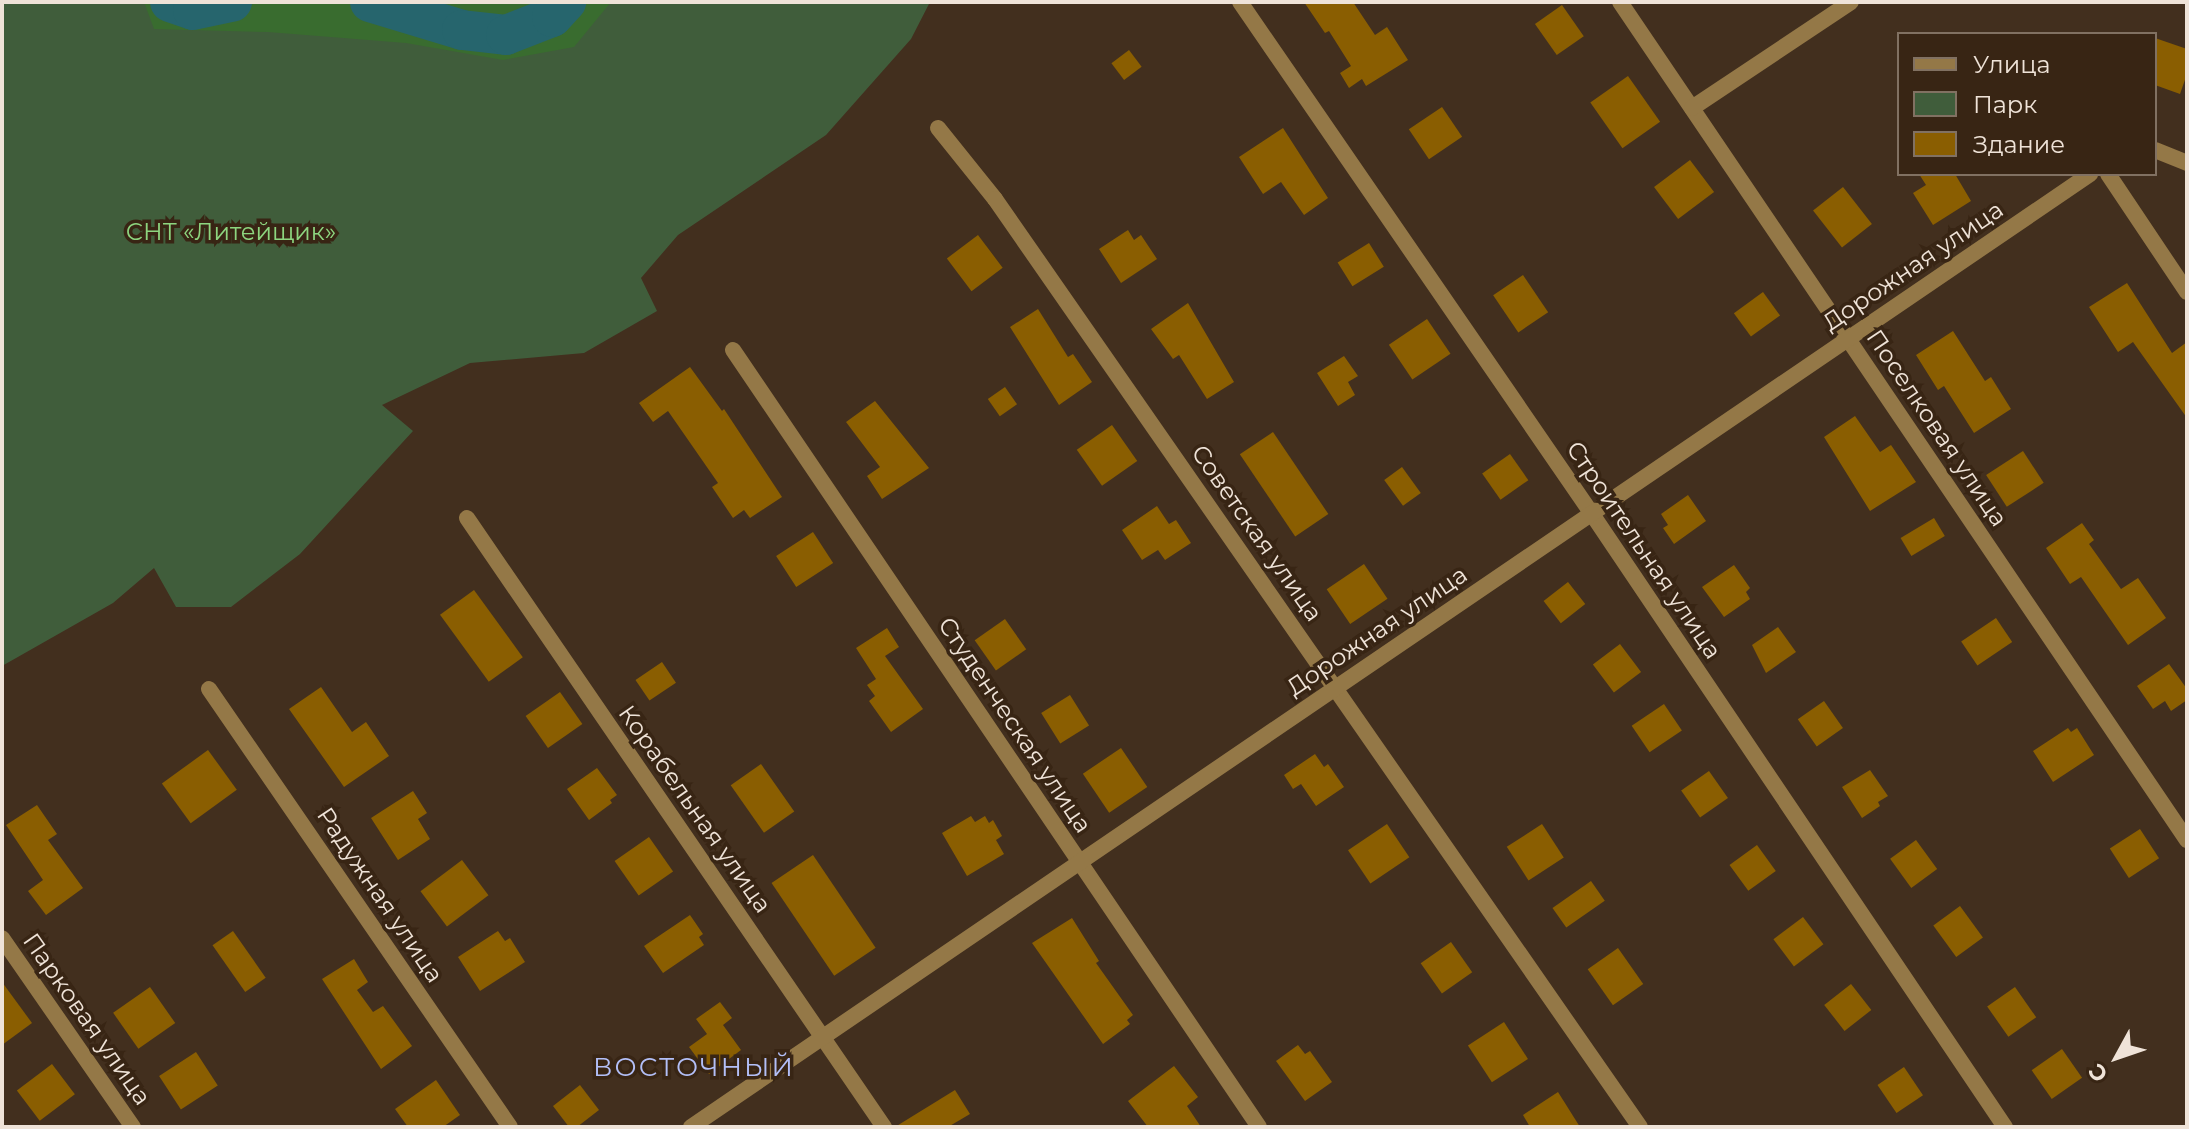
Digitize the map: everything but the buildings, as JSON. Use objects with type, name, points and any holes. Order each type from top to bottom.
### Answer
[{"type":"street","name":"Строительная улица","points":[[1240,2],[1592,514],[2005,1127]]},
{"type":"street","name":"Поселковая улица","points":[[1620,2],[2187,840]]},
{"type":"street","points":[[1692,108],[1851,2]]},
{"type":"street","name":"Советская улица","points":[[938,128],[995,199],[1640,1127]]},
{"type":"street","points":[[2157,151],[2187,163]]},
{"type":"street","name":"Дорожная улица","points":[[691,1127],[2087,176]]},
{"type":"street","points":[[2109,176],[2187,292]]},
{"type":"street","name":"Студенческая улица","points":[[733,350],[1259,1127]]},
{"type":"street","name":"Корабельная улица","points":[[467,518],[884,1127]]},
{"type":"street","name":"Радужная улица","points":[[209,689],[510,1127]]},
{"type":"street","name":"Парковая улица","points":[[2,938],[133,1127]]},
{"type":"green space","name":"СНТ «Литейщик»","points":[[2,2],[930,2],[911,39],[826,135],[678,235],[641,278],[657,311],[584,353],[470,363],[382,405],[413,431],[300,554],[231,607],[176,607],[154,568],[113,603],[2,666]]},
{"type":"green space","points":[[144,2],[611,2],[574,47],[503,60],[406,43],[268,32],[154,29]]},
{"type":"waterway","points":[[170,2],[193,10],[232,2]]},
{"type":"waterway","points":[[370,2],[462,30],[506,35],[552,17],[566,2]]},
{"type":"district","name":"ВОСТОЧНЫЙ","points":[[694,1068]]}]
